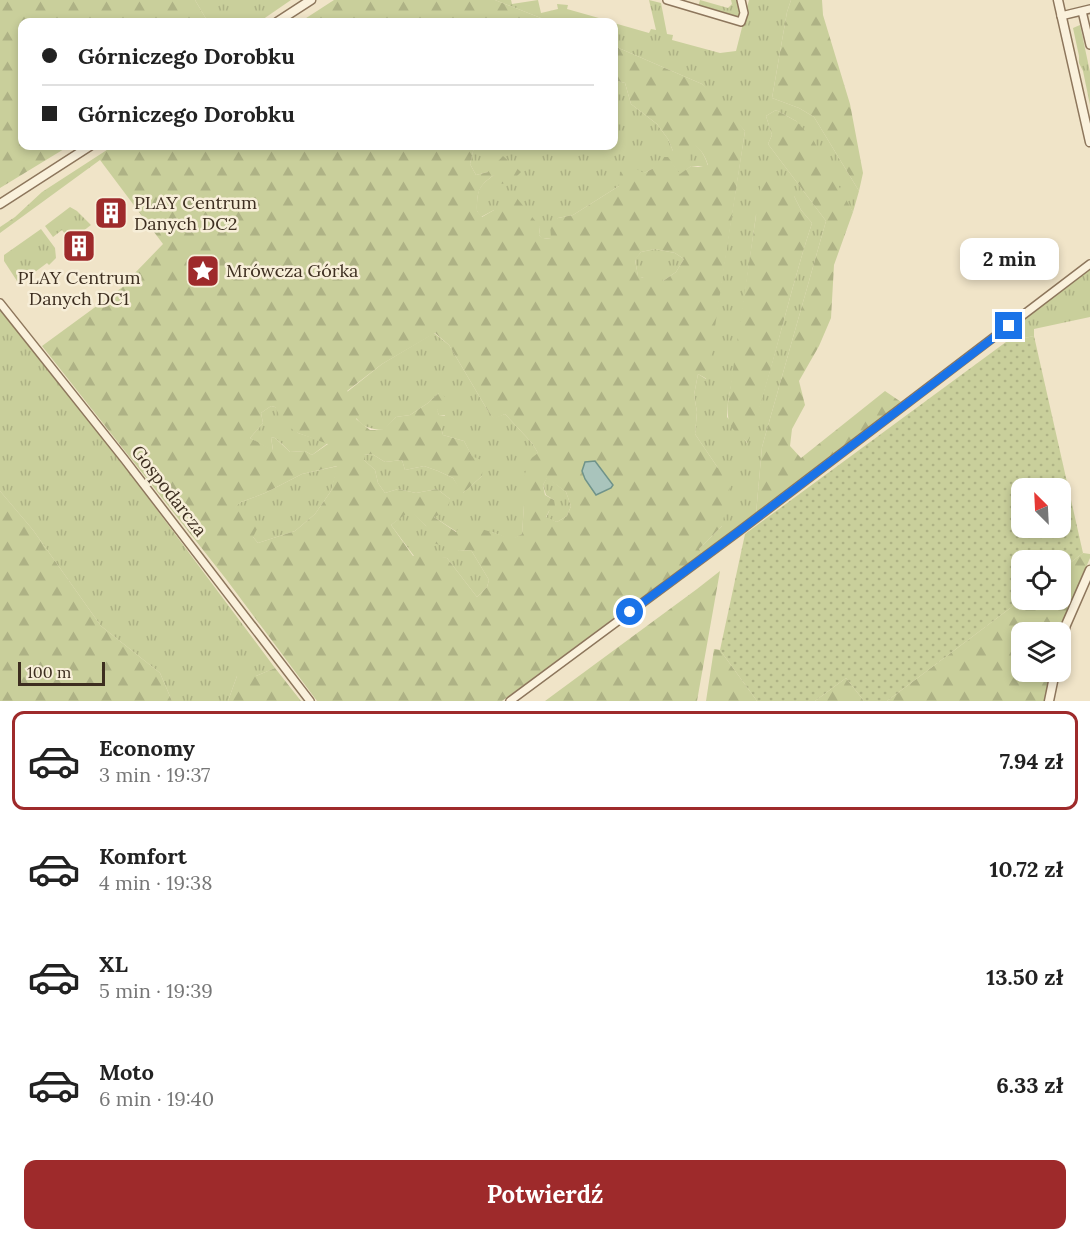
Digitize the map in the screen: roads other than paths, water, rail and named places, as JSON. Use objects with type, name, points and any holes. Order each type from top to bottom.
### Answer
[{"type":"street","points":[[283,18],[311,0]]},
{"type":"street","points":[[667,0],[741,22],[744,13],[741,0]]},
{"type":"street","points":[[1058,0],[1090,142]]},
{"type":"street","points":[[1061,16],[1086,10],[1090,45]]},
{"type":"street","points":[[0,204],[84,150]]},
{"type":"street","points":[[510,701],[738,532],[1090,264]]},
{"type":"street","name":"Gospodarcza","points":[[0,303],[125,460],[310,701]]},
{"type":"street","points":[[1067,622],[1090,570]]},
{"type":"street","points":[[1049,701],[1053,682]]},
{"type":"water","points":[[595,461],[613,485],[596,495],[582,471],[585,462]]},
{"type":"place","name":"PLAY Centrum Danych DC2","points":[[111,213]]},
{"type":"place","name":"PLAY Centrum Danych DC1","points":[[79,246]]},
{"type":"place","name":"Mrówcza Górka","points":[[203,271]]}]
